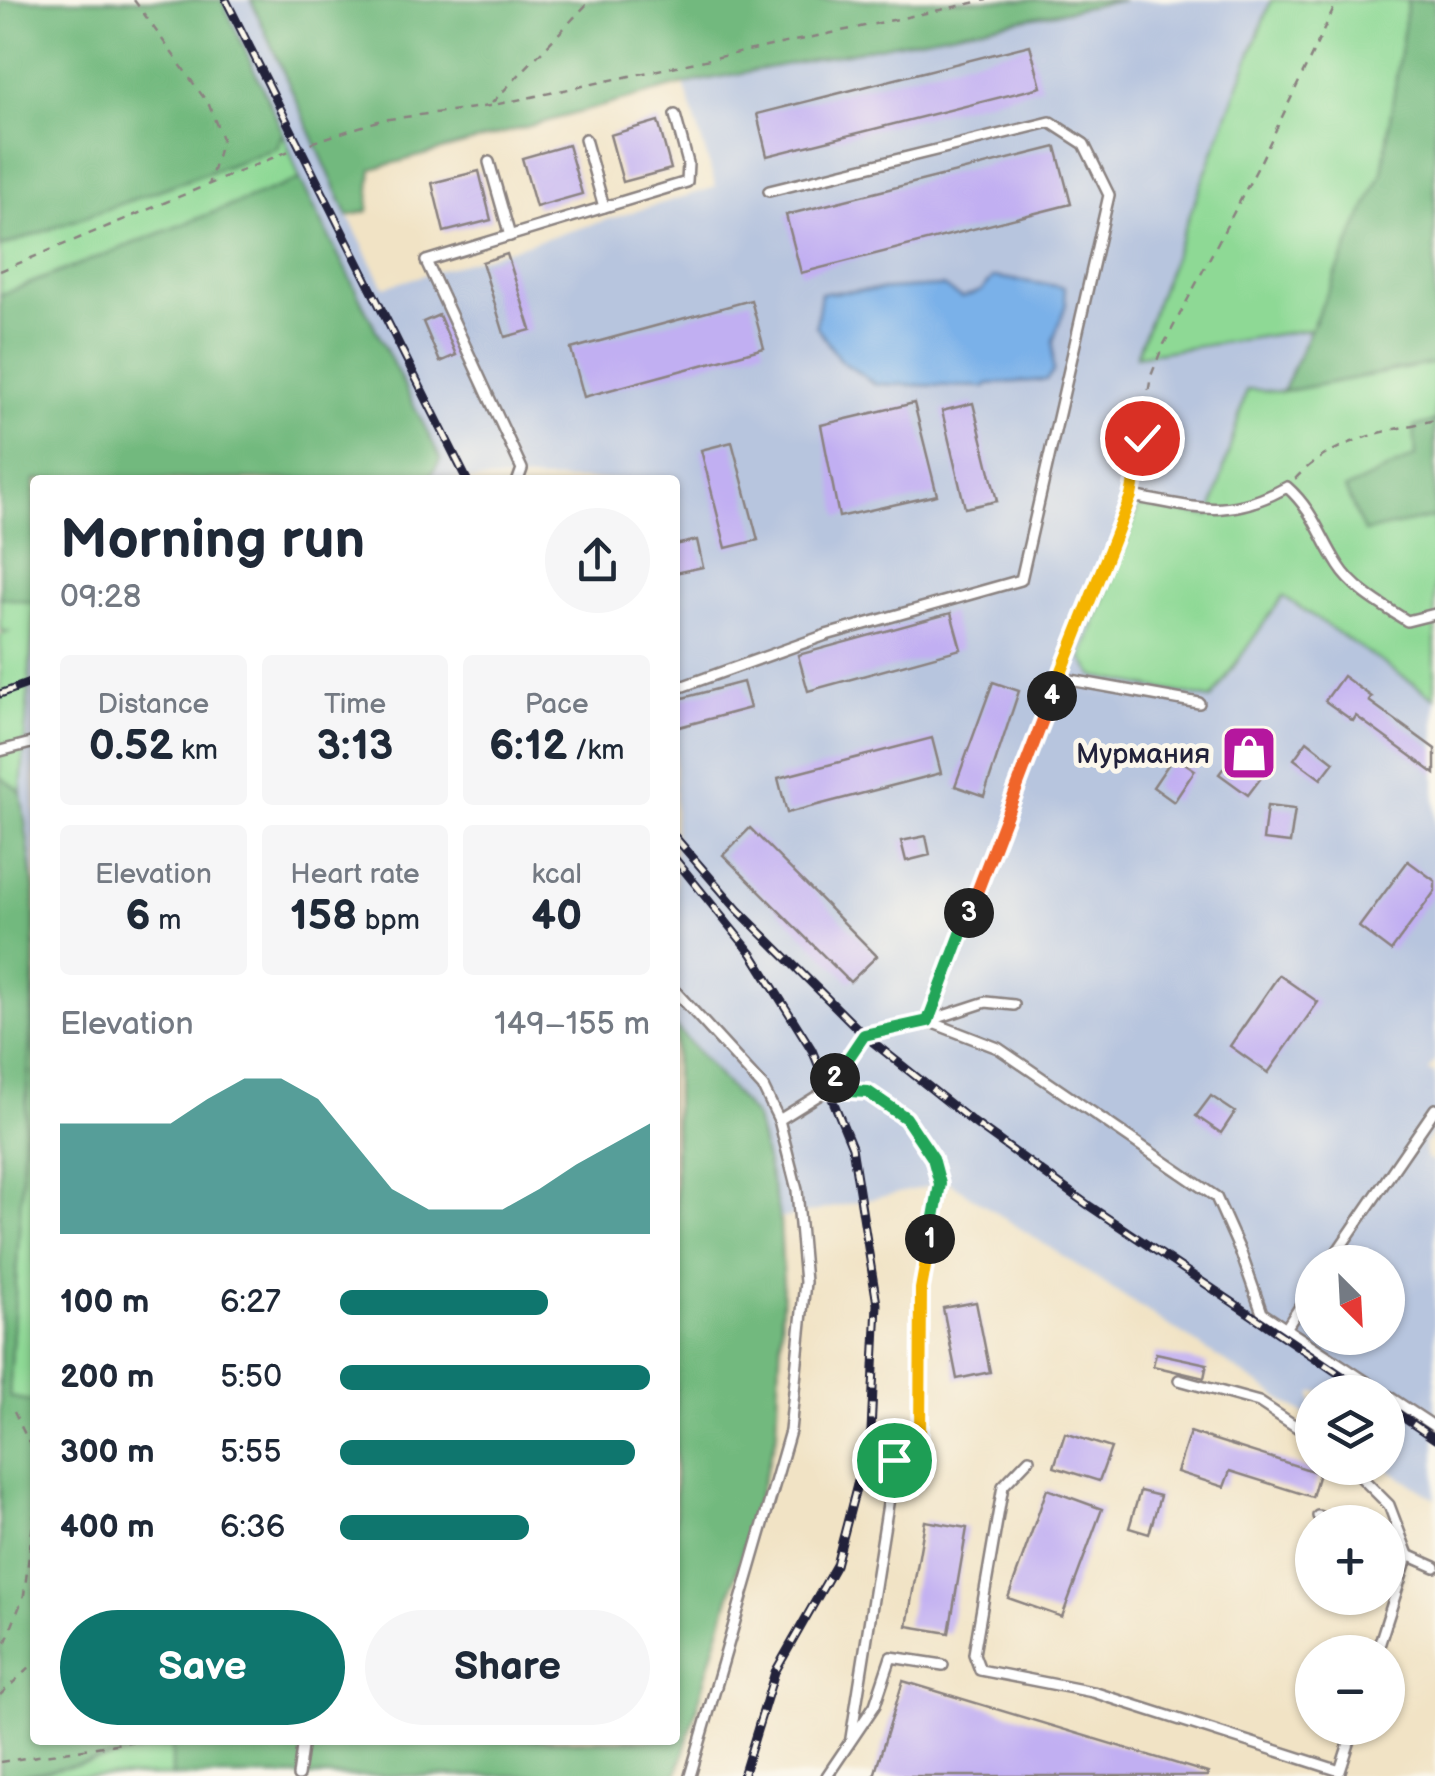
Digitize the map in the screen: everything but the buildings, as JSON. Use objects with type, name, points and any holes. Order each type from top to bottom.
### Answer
[{"type":"lane","points":[[520,475],[522,468],[426,261],[687,182],[688,163],[674,115]]},
{"type":"lane","points":[[680,687],[826,635],[1021,580],[1109,195],[1084,144],[1050,122],[769,191]]},
{"type":"lane","points":[[584,139],[604,207]]},
{"type":"lane","points":[[489,162],[510,236]]},
{"type":"lane","points":[[928,1021],[1131,496],[1223,512],[1287,487],[1306,505],[1341,570],[1366,594],[1406,621],[1435,614]]},
{"type":"lane","points":[[1059,678],[1199,704]]},
{"type":"lane","points":[[0,751],[30,743]]},
{"type":"lane","points":[[680,996],[763,1087],[779,1120],[796,1190],[805,1282],[790,1431],[690,1776]]},
{"type":"lane","points":[[779,1120],[827,1090],[864,1035],[928,1021],[986,1002],[1014,1005]]},
{"type":"lane","points":[[928,1021],[998,1048],[1216,1197],[1262,1313],[1355,1375]]},
{"type":"lane","points":[[827,1090],[868,1092],[906,1118],[933,1158],[940,1184],[921,1289],[920,1438],[894,1460],[851,1738]]},
{"type":"lane","points":[[1342,1245],[1435,1110]]},
{"type":"lane","points":[[1285,1330],[1295,1314]]},
{"type":"lane","points":[[1178,1380],[1258,1402],[1295,1427]]},
{"type":"lane","points":[[1405,1407],[1435,1427]]},
{"type":"lane","points":[[1029,1459],[1004,1486],[974,1654],[980,1670],[1093,1692],[1340,1773],[1349,1745]]},
{"type":"lane","points":[[1369,1485],[1389,1505],[1408,1555],[1382,1635]]},
{"type":"lane","points":[[1405,1554],[1435,1567]]},
{"type":"lane","points":[[827,1776],[875,1705],[891,1658],[943,1665]]},
{"type":"lane","points":[[298,1776],[302,1745]]},
{"type":"path","points":[[134,0],[209,104],[222,139],[208,187]]},
{"type":"path","points":[[489,106],[591,0]]},
{"type":"path","points":[[0,271],[301,146],[381,120],[489,106],[986,0]]},
{"type":"path","points":[[1131,496],[1151,376],[1162,348],[1260,163],[1338,2],[1348,0]]},
{"type":"path","points":[[1287,487],[1311,462],[1368,435],[1435,420]]},
{"type":"path","points":[[14,1412],[30,1444]]},
{"type":"path","points":[[0,1657],[24,1595],[30,1548]]},
{"type":"path","points":[[0,1695],[30,1667]]},
{"type":"path","points":[[0,1762],[108,1745]]},
{"type":"shaded area","points":[[222,0],[251,0],[384,287],[716,187],[684,84],[1123,0],[1271,0],[1136,355],[1312,329],[1282,392],[1247,389],[1210,516],[1223,682],[1283,595],[1435,698],[1435,1061],[1428,1071],[1435,1074],[1435,1127],[1425,1145],[1426,1158],[1435,1163],[1435,1499],[1405,1480],[1405,1375],[1295,1375],[1295,1408],[949,1182],[780,1219],[756,1118],[680,1032],[680,475],[431,475],[440,459],[300,179],[283,132]]},
{"type":"shaded area","points":[[30,681],[30,858],[21,792]]},
{"type":"green space","points":[[0,0],[222,0],[283,132],[277,148],[0,247]]},
{"type":"green space","points":[[251,0],[1123,0],[684,84],[372,169],[368,211],[348,216]]},
{"type":"green space","points":[[1271,0],[1408,0],[1382,173],[1312,329],[1136,356]]},
{"type":"green space","points":[[1408,0],[1435,0],[1435,363],[1282,392],[1382,173]]},
{"type":"green space","points":[[283,132],[300,179],[0,295],[0,247],[277,148]]},
{"type":"green space","points":[[300,179],[441,459],[431,475],[30,475],[30,602],[0,597],[0,295]]},
{"type":"green space","points":[[1435,363],[1435,698],[1283,596],[1211,699],[1094,676],[1082,658],[1139,506],[1210,516],[1247,389],[1282,392]]},
{"type":"green space","points":[[1435,421],[1435,517],[1364,532],[1345,489],[1416,456],[1414,427]]},
{"type":"green space","points":[[0,597],[30,602],[30,670],[21,792],[0,777],[0,635],[8,632],[0,630]]},
{"type":"green space","points":[[0,777],[21,792],[30,858],[30,1048],[9,1397],[30,1401],[30,1745],[172,1745],[20,1776],[0,1776]]},
{"type":"green space","points":[[680,1032],[756,1118],[780,1219],[783,1283],[777,1433],[677,1776],[172,1776],[172,1745],[680,1745]]},
{"type":"green space","points":[[30,1048],[30,1401],[9,1397]]},
{"type":"green space","points":[[173,1745],[172,1776],[20,1776]]},
{"type":"water","points":[[994,277],[1064,287],[1066,304],[1053,341],[1053,372],[1046,380],[985,387],[875,384],[840,360],[816,326],[821,293],[942,286],[962,298],[981,291]]},
{"type":"railway","points":[[226,0],[464,475]]},
{"type":"railway","points":[[0,694],[30,683]]},
{"type":"railway","points":[[680,843],[738,910],[864,1035],[973,1122],[1088,1205],[1341,1375]]},
{"type":"railway","points":[[680,865],[752,954],[812,1050],[852,1147],[877,1304],[871,1431],[836,1565],[775,1672],[743,1776]]},
{"type":"railway","points":[[1405,1419],[1435,1439]]},
{"type":"place","name":"Мурмания","points":[[1249,753]]},
{"type":"route","points":[[894,1460],[920,1438],[921,1289],[940,1184],[933,1158],[906,1118],[868,1092],[827,1090],[864,1035],[928,1021],[1131,496],[1142,438]]}]
